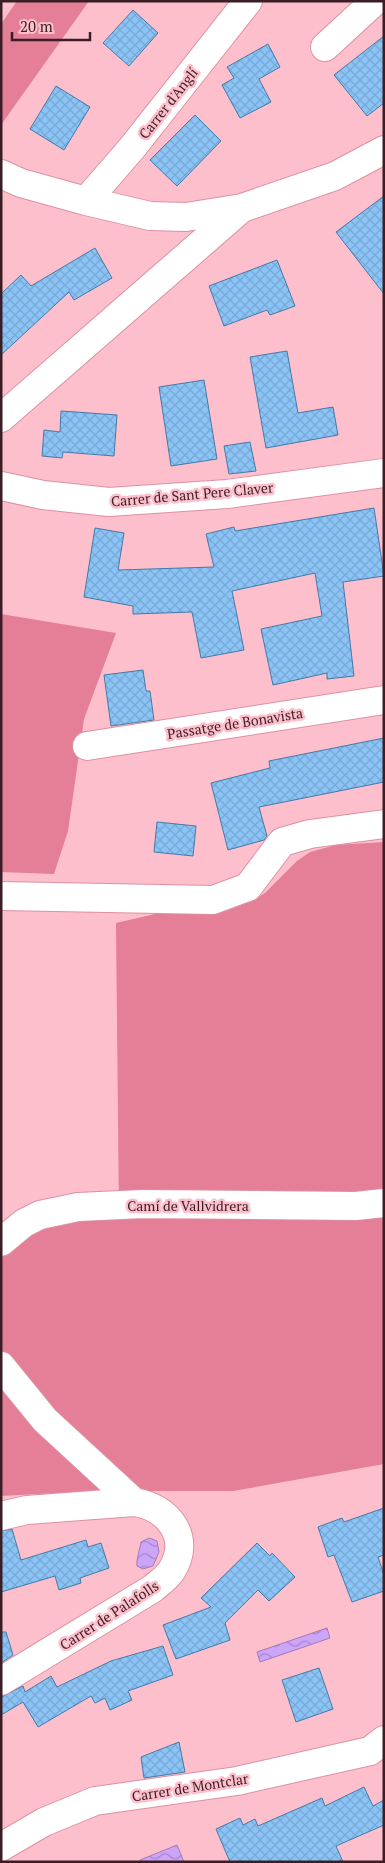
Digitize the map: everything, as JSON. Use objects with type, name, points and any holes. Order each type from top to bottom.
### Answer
[{"type":"street","name":"Carrer d'Anglí","points":[[86,201],[132,148],[248,1]]},
{"type":"street","points":[[325,47],[376,1]]},
{"type":"street","points":[[1,174],[21,183],[150,216],[186,217],[242,208],[335,176],[384,150]]},
{"type":"street","points":[[1,418],[242,208]]},
{"type":"street","name":"Carrer de Sant Pere Claver","points":[[1,486],[43,495],[109,502],[227,494],[384,473]]},
{"type":"street","name":"Passatge de Bonavista","points":[[87,746],[384,700]]},
{"type":"street","points":[[1,896],[213,900],[248,887],[282,842],[310,834],[384,824]]},
{"type":"street","name":"Camí de Vallvidrera","points":[[2,1239],[24,1223],[40,1215],[78,1207],[143,1204],[356,1206],[384,1203]]},
{"type":"street","points":[[1,1366],[44,1420],[134,1502]]},
{"type":"street","name":"Carrer de Palafolls","points":[[1,1516],[27,1510],[134,1502],[150,1506],[164,1513],[176,1530],[179,1550],[173,1569],[167,1577],[152,1589],[1,1681]]},
{"type":"street","name":"Carrer de Montclar","points":[[1,1847],[44,1822],[95,1802],[237,1781],[370,1751],[384,1740]]},
{"type":"shaded area","points":[[17,1],[89,1],[1,125],[1,24]]},
{"type":"shaded area","points":[[1,614],[116,633],[84,719],[68,831],[54,874],[1,872]]},
{"type":"shaded area","points":[[384,842],[384,1464],[233,1491],[94,1491],[1,1496],[1,1250],[22,1235],[61,1222],[119,1215],[116,923],[168,911],[226,911],[252,901],[265,893],[297,861],[310,852],[336,845]]},
{"type":"water","points":[[149,1538],[157,1541],[159,1552],[153,1566],[143,1569],[137,1566],[141,1542]]},
{"type":"water","points":[[327,1628],[330,1638],[260,1662],[257,1652]]},
{"type":"water","points":[[177,1845],[184,1862],[141,1862],[140,1860]]},
{"type":"building","points":[[133,10],[158,33],[129,66],[103,43]]},
{"type":"building","points":[[384,36],[384,103],[367,116],[334,75]]},
{"type":"building","points":[[268,44],[280,67],[259,79],[271,102],[240,118],[222,85],[234,78],[227,67]]},
{"type":"building","points":[[56,86],[90,107],[64,150],[30,129]]},
{"type":"building","points":[[195,115],[221,141],[177,186],[150,160]]},
{"type":"building","points":[[384,196],[384,294],[336,232]]},
{"type":"building","points":[[95,248],[112,278],[74,300],[69,292],[1,355],[1,294],[21,275],[31,286]]},
{"type":"building","points":[[277,260],[295,306],[270,315],[267,310],[224,326],[209,286]]},
{"type":"building","points":[[287,351],[298,413],[333,407],[338,435],[266,448],[250,357]]},
{"type":"building","points":[[204,380],[217,459],[171,466],[159,387]]},
{"type":"building","points":[[61,411],[117,415],[114,456],[63,452],[62,458],[42,456],[44,430],[60,432]]},
{"type":"building","points":[[250,442],[256,471],[229,474],[224,446]]},
{"type":"building","points":[[374,508],[384,576],[343,582],[354,676],[327,679],[327,673],[273,685],[261,629],[322,616],[315,573],[232,591],[244,650],[201,658],[192,612],[133,614],[133,606],[84,597],[95,528],[124,533],[118,570],[214,567],[206,534],[234,527],[235,531]]},
{"type":"building","points":[[143,670],[146,691],[150,691],[154,720],[111,726],[104,675]]},
{"type":"building","points":[[384,738],[384,782],[259,807],[267,836],[264,840],[228,850],[211,783],[270,768],[269,761]]},
{"type":"building","points":[[157,822],[196,826],[193,856],[154,852]]},
{"type":"building","points":[[384,1508],[384,1555],[378,1557],[384,1575],[384,1591],[352,1602],[334,1555],[328,1557],[318,1527],[342,1518],[344,1522]]},
{"type":"building","points":[[12,1529],[21,1560],[86,1540],[88,1547],[101,1543],[109,1568],[80,1578],[81,1583],[59,1590],[55,1576],[1,1592],[1,1531]]},
{"type":"building","points":[[257,1543],[270,1556],[272,1553],[295,1577],[269,1601],[258,1590],[225,1623],[230,1640],[176,1659],[163,1625],[211,1607],[201,1598]]},
{"type":"building","points":[[1,1632],[6,1632],[13,1655],[1,1663]]},
{"type":"building","points":[[163,1646],[173,1675],[128,1691],[132,1700],[110,1710],[105,1698],[95,1703],[91,1696],[38,1727],[23,1702],[1,1715],[1,1697],[23,1686],[25,1692],[51,1676],[57,1687],[111,1661]]},
{"type":"building","points":[[319,1668],[333,1709],[296,1722],[282,1680]]},
{"type":"building","points":[[179,1742],[185,1772],[144,1778],[141,1757]]},
{"type":"building","points":[[364,1787],[373,1806],[384,1800],[384,1825],[336,1846],[343,1862],[230,1862],[216,1829],[240,1818],[243,1825],[255,1819],[258,1826],[322,1798],[325,1806]]}]
